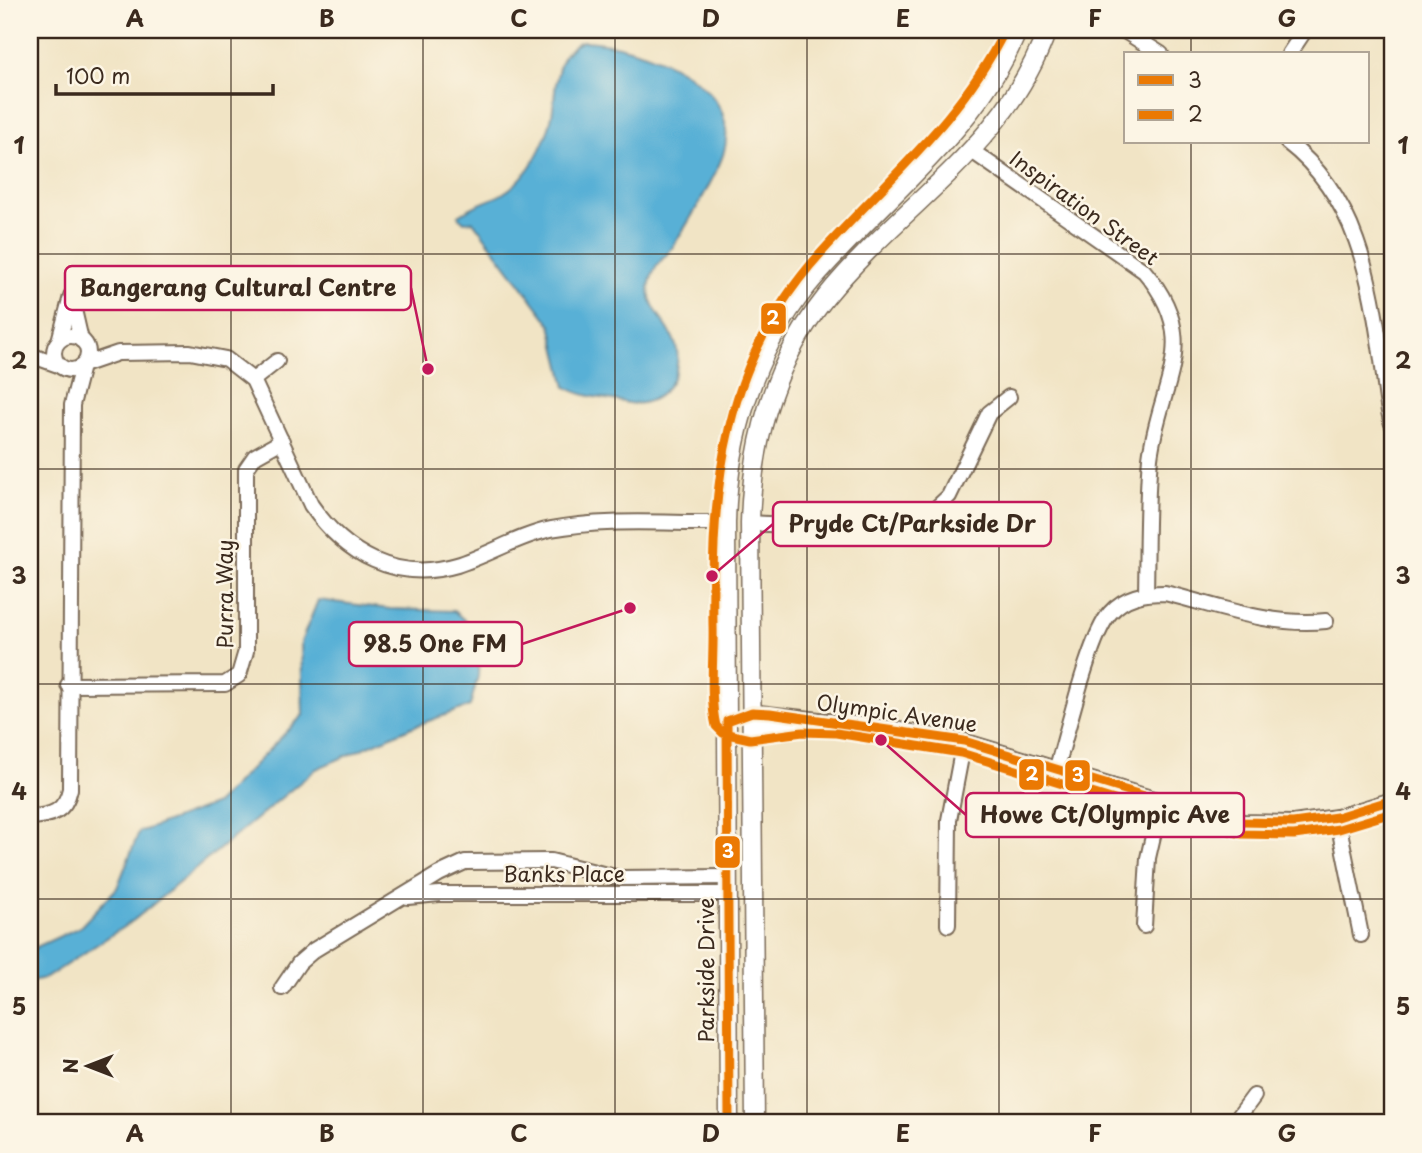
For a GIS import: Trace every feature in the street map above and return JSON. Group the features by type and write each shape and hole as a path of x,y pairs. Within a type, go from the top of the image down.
{"street":[{"name":"Parkside Drive","path":"729,1123 726,523 735,440 759,368 773,339 807,287 951,136 988,88 1018,30"},
{"path":"755,1123 750,523 755,451 766,411 793,346 822,302 972,151 1009,106 1047,30"},
{"path":"1123,30 1158,52"},
{"path":"1290,52 1305,30"},
{"path":"951,136 972,151"},
{"path":"1289,144 1303,155 1333,190 1354,227 1367,271 1392,424"},
{"name":"Inspiration Street","path":"972,151 1144,271 1161,291 1171,317 1175,341 1174,365 1157,424 1147,490 1146,593"},
{"path":"30,817 49,816 68,801 70,789 68,685 72,405 88,351 82,340 71,296 54,352 72,405"},
{"path":"30,352 72,336 118,353 212,354 226,359 253,380 311,505 323,522 340,541 362,556 412,570 455,565 523,538 584,524 750,523 880,530 905,527 932,512 949,496 989,413 1009,397"},
{"path":"30,352 69,371 118,353"},
{"path":"253,380 277,361"},
{"name":"Purra Way","path":"68,685 225,684 239,675 246,651 246,469 256,456 282,441"},
{"path":"1057,767 1101,626 1125,600 1146,593 1165,593 1276,622 1298,624 1326,621"},
{"path":"727,721 752,720"},
{"name":"Olympic Avenue","path":"752,720 802,720 888,728 964,741 1057,767 1161,801 1243,822 1293,823 1337,817 1392,800"},
{"path":"948,925 949,820 964,741"},
{"path":"1144,926 1149,858 1161,801"},
{"path":"1337,817 1361,935"},
{"name":"Banks Place","path":"282,988 307,955 439,874 465,862 551,861 630,886"},
{"path":"585,894 587,872"},
{"name":"Banks Place","path":"401,898 439,894 585,894 630,886 728,886"},
{"path":"728,886 753,886"},
{"path":"1234,1123 1254,1096"}],"water":[{"path":"583,41 631,49 682,71 703,87 719,106 726,129 723,155 713,177 650,281 651,302 672,336 678,357 673,379 667,388 659,396 639,404 588,396 566,387 551,325 473,221 464,222 458,216 511,188 531,165 549,128 559,66 572,47"},
{"path":"318,600 390,609 454,611 480,634 478,676 470,706 412,727 316,769 134,920 46,978 30,981 30,950 80,927 117,888 139,832 216,804 303,715 301,642"}],"transit line":[{"name":"2","path":"1005,30 967,93 945,121 820,254 787,295 762,338 743,382 729,428 715,523 712,689 716,726 723,733 750,739 803,732 836,733 961,753 1157,813 1241,834 1294,835 1339,829 1392,813"},
{"name":"3","path":"729,1123 727,721 752,712 770,713 964,741 1161,801 1243,822 1293,823 1337,817 1392,800"}],"place":[{"name":"Bangerang Cultural Centre","path":"428,369"},
{"name":"Pryde Ct/Parkside Dr","path":"712,576"},
{"name":"98.5 One FM","path":"630,608"},
{"name":"Howe Ct/Olympic Ave","path":"881,740"}]}
